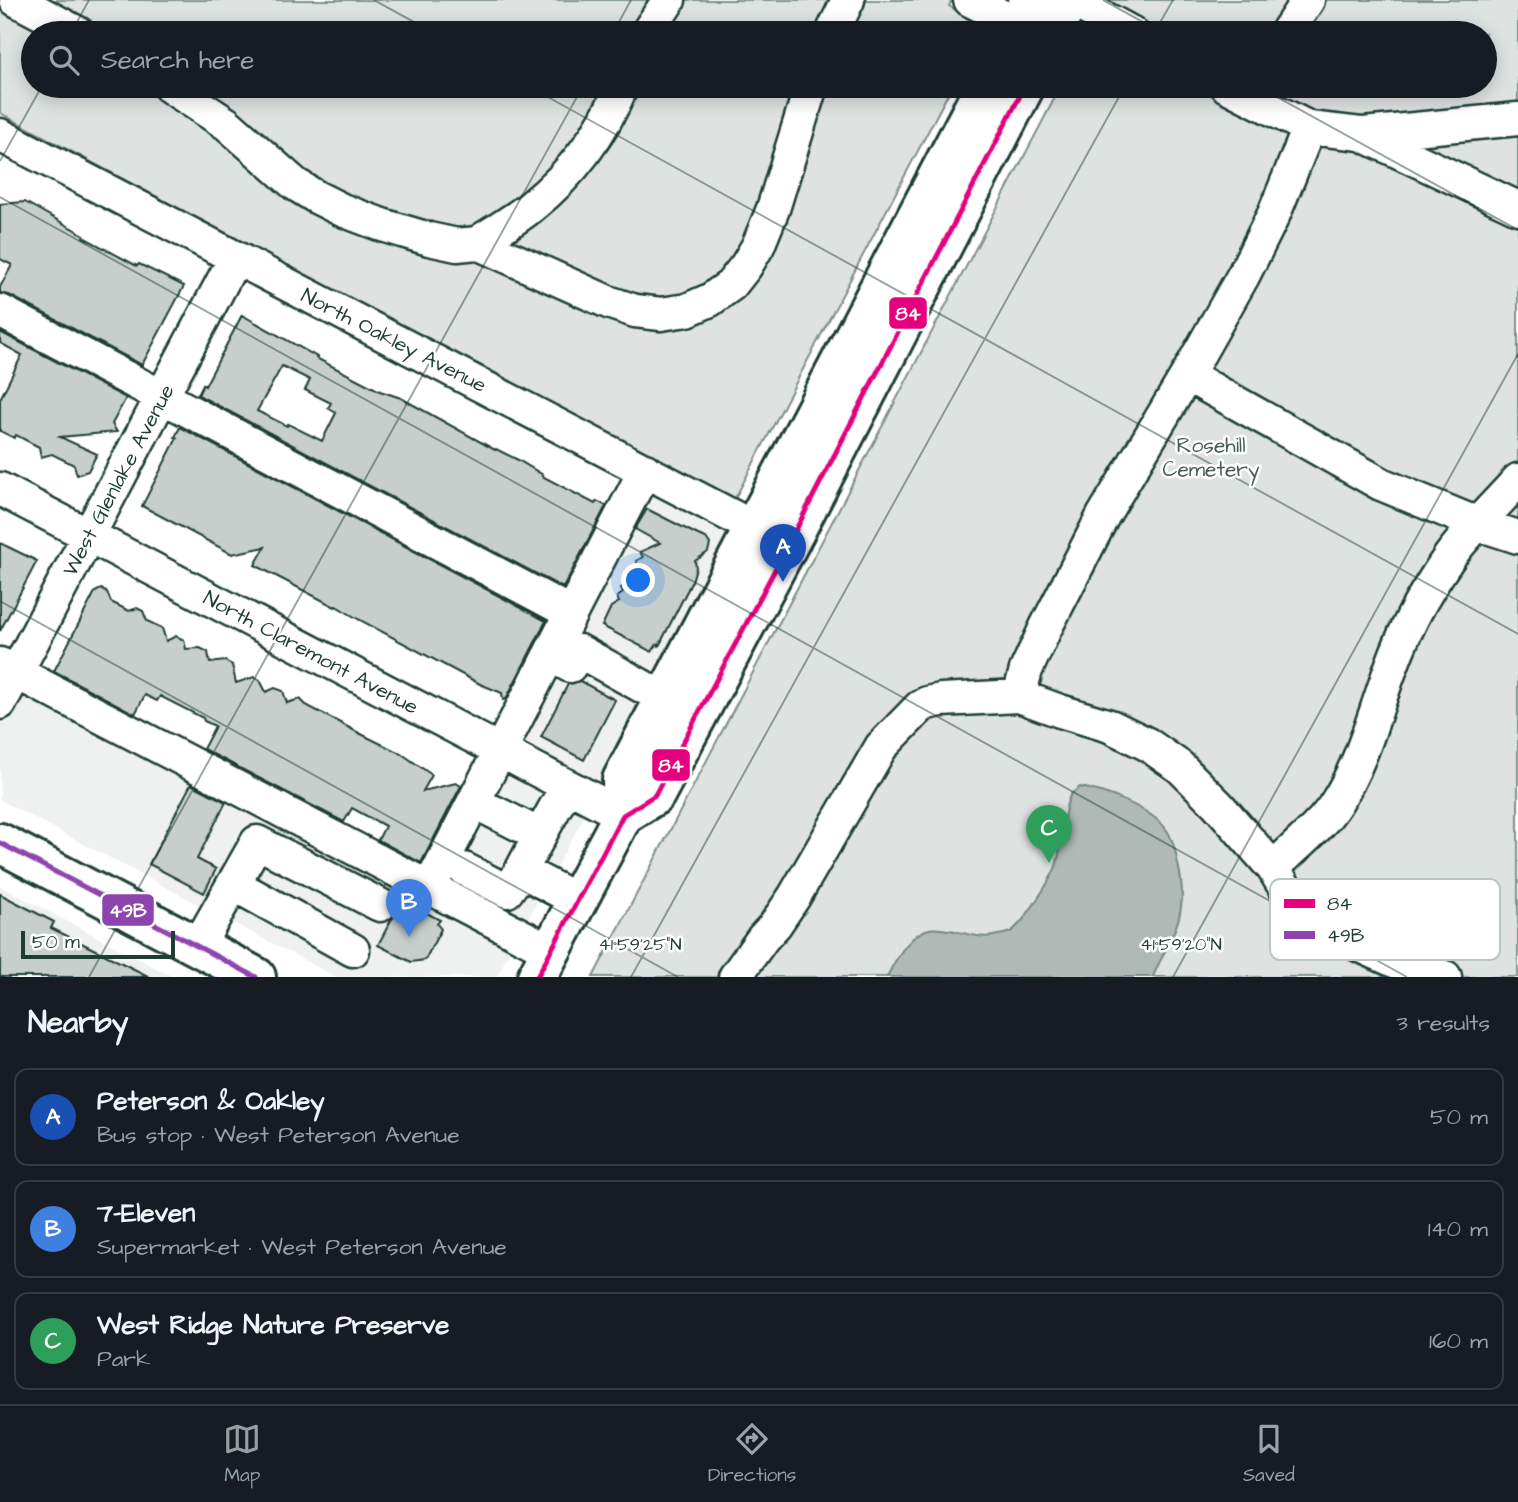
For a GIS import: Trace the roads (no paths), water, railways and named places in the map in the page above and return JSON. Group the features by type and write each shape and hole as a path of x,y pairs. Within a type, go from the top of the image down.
{"main road":[{"path":"1036,21 1070,0"},
{"path":"622,815 655,795 771,536 979,98"},
{"path":"544,964 622,815 622,780 665,699 771,536 1018,98"},
{"path":"0,843 256,977"}],"street":[{"path":"16,0 55,21"},
{"path":"656,21 669,0"},
{"path":"838,21 848,0"},
{"path":"970,0 1020,21"},
{"path":"1070,0 1109,21"},
{"path":"1294,21 1308,0"},
{"path":"187,98 227,124 295,184 324,202 382,225 429,239 457,244 477,243 608,302 635,311 661,314 687,310 709,300 731,285 747,266 773,209 807,98"},
{"path":"477,243 530,208 558,183 587,152 616,98"},
{"path":"1257,98 1309,128 1361,134 1516,115"},
{"path":"1019,696 1026,670 1046,626 1102,516 1243,276 1274,214 1309,128"},
{"path":"1361,134 1518,208"},
{"name":"North Oakley Avenue","path":"0,135 771,536"},
{"name":"West Glenlake Avenue","path":"0,703 8,668 88,535 235,258"},
{"path":"0,311 571,613"},
{"path":"1187,375 1381,484 1478,524 1518,537"},
{"path":"429,888 645,470"},
{"path":"1273,868 1334,806 1361,754 1396,651 1409,623 1452,554 1518,480"},
{"name":"North Claremont Avenue","path":"0,489 622,815"},
{"path":"550,654 570,666 579,651 665,699"},
{"path":"8,668 429,888 544,964"},
{"path":"735,977 794,897 881,747 920,706 940,700 1019,696 1110,726 1147,744 1180,767 1218,805 1280,879"},
{"path":"464,869 507,891 521,871 567,786"},
{"path":"492,811 540,835"},
{"path":"198,946 257,842 380,905"},
{"path":"521,871 577,900"},
{"path":"233,884 353,950"},
{"path":"1392,960 1445,977"}],"place":[{"name":"Peterson & Oakley","path":"783,582"},
{"name":"West Ridge Nature Preserve","path":"1049,863"},
{"name":"7-Eleven","path":"409,937"}],"park label":[{"name":"Rosehill Cemetery","path":"1211,457"}]}
